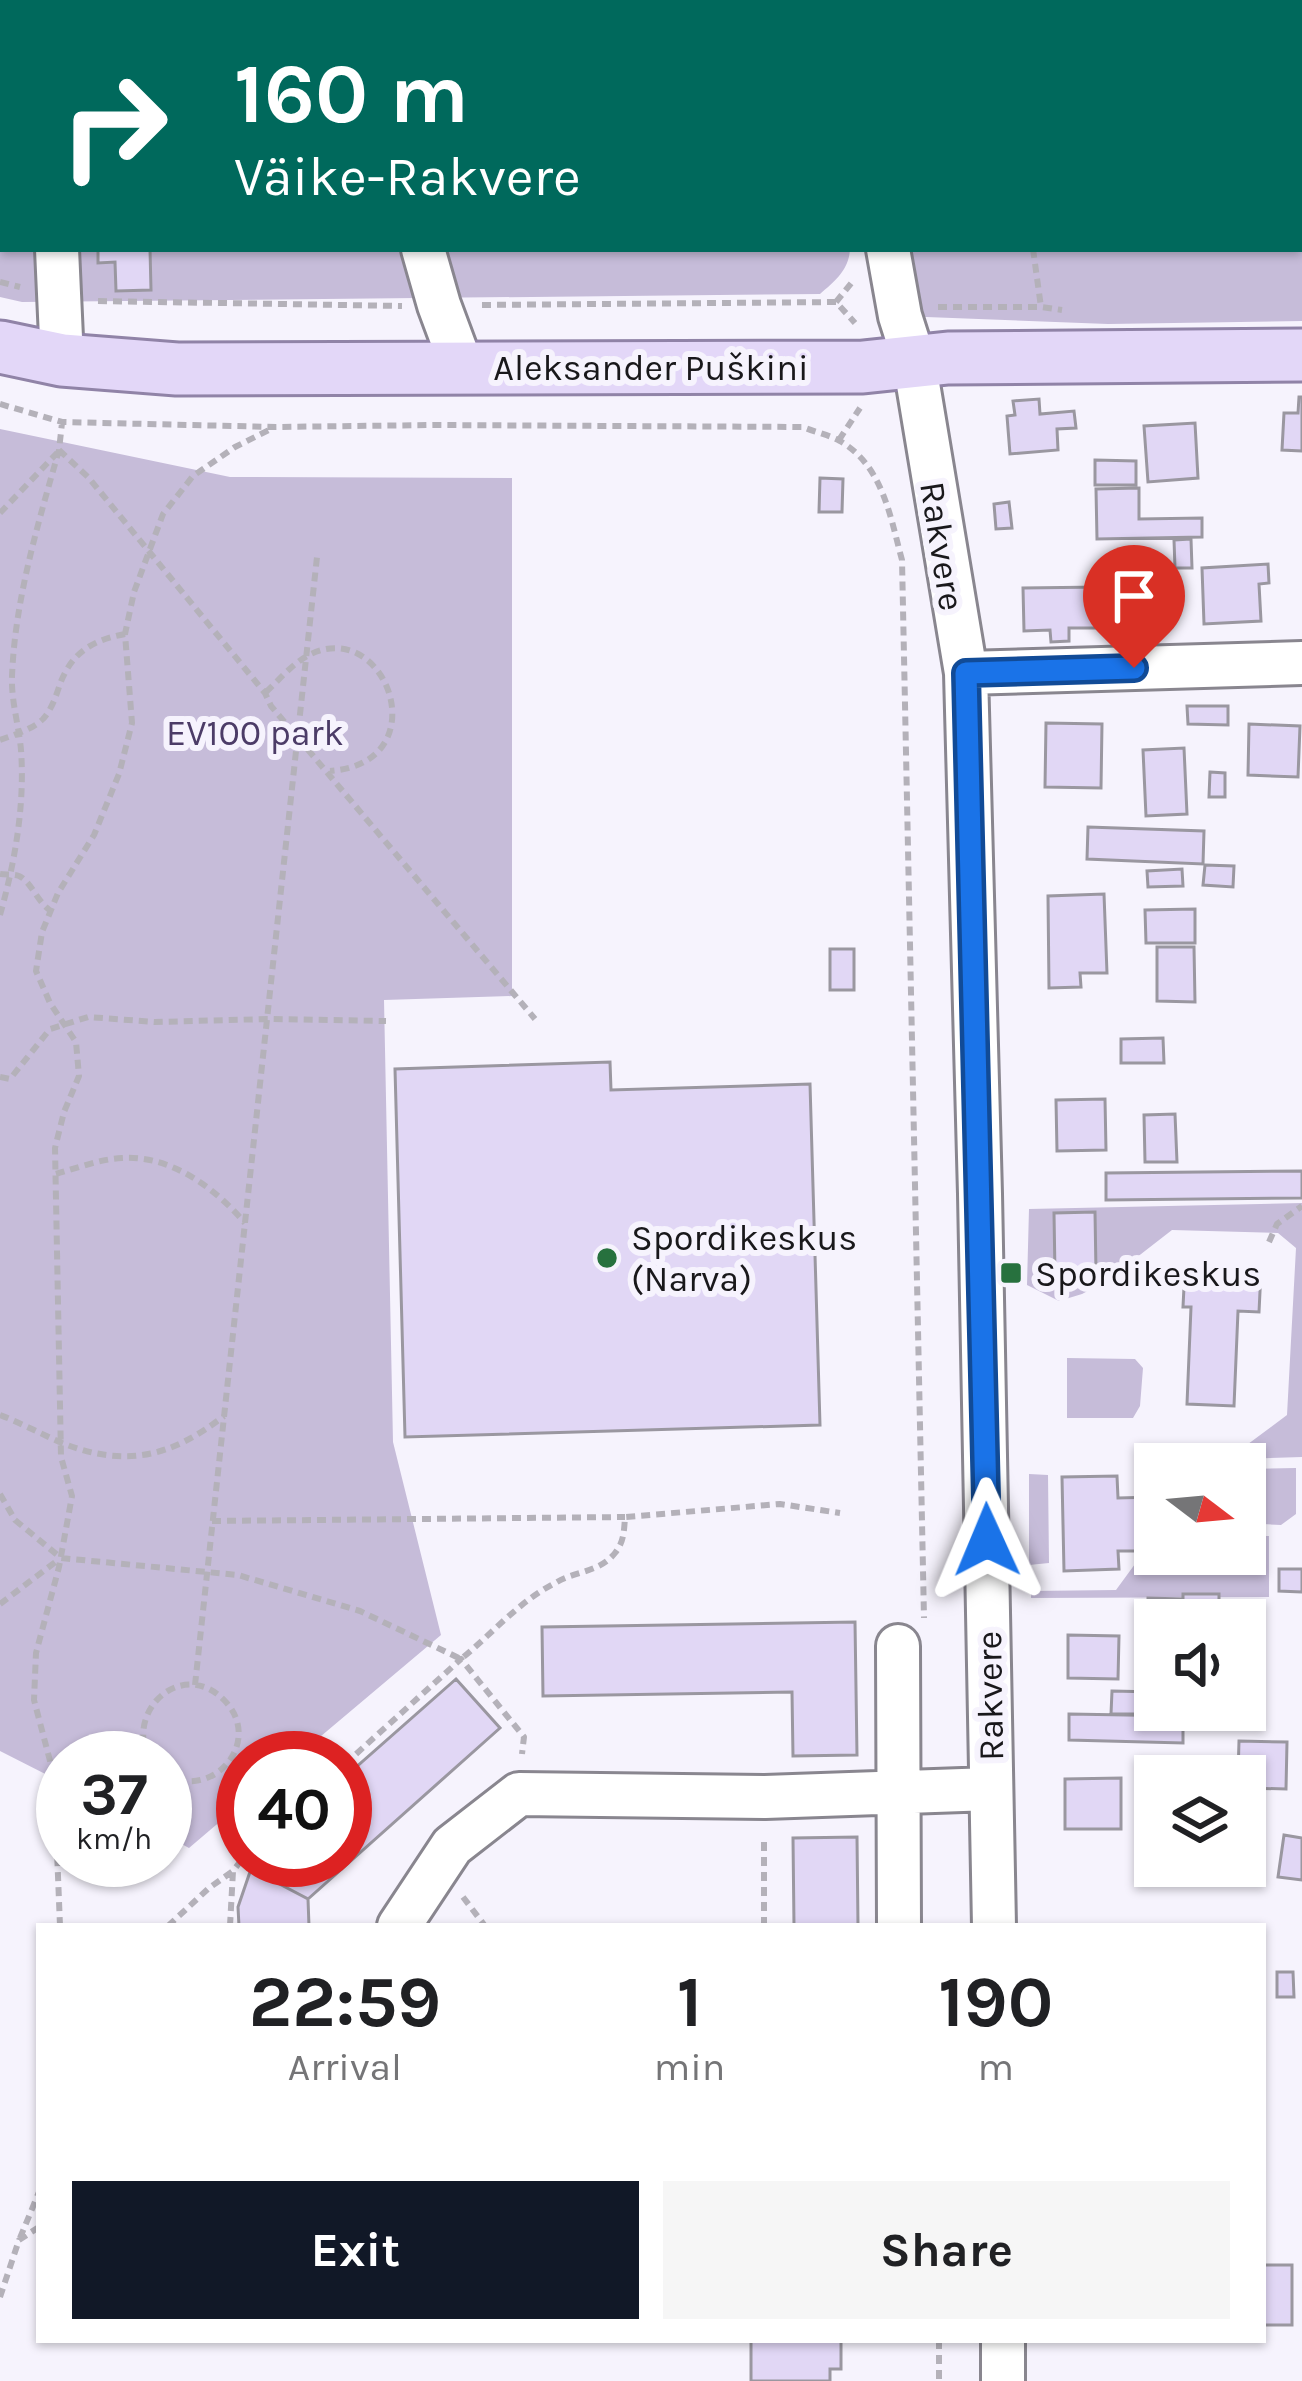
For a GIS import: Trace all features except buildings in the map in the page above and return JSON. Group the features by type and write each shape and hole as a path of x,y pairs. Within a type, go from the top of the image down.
{"main road":[{"name":"Aleksander Puškini","path":"0,347 62,360 177,369 863,367 907,338 1302,355"}],"street":[{"path":"57,252 62,360"},
{"path":"424,252 462,367"},
{"name":"Rakvere","path":"889,252 966,673 994,1923"},
{"path":"966,673 1302,663"},
{"path":"899,1923 898,1792 911,1638"},
{"path":"401,1923 452,1846 519,1794 765,1797 991,1789"},
{"path":"1003,2343 1004,2381"}],"path":[{"path":"1033,252 1041,307"},
{"path":"0,283 87,301 836,302 864,332 907,338 941,306 1041,307 1073,314"},
{"path":"0,404 62,422 803,427 839,440 865,460 880,484 902,560 911,1638"},
{"path":"0,915 21,808 19,733 11,681 18,608 62,422"},
{"path":"59,1923 54,1776 34,1700 36,1653 72,1496 61,1457 55,1148 79,1076 76,1042 36,971 42,932 58,892 94,835 119,774 132,723 125,634 134,592 163,514 193,476 235,447 276,427"},
{"path":"0,513 59,450"},
{"path":"59,450 88,476 272,706 535,1019"},
{"path":"195,1685 317,556"},
{"path":"0,740 42,722 80,651 102,638 125,634"},
{"path":"266,693 306,656 323,650 344,650 379,671 393,708 391,728 382,746 350,769 326,770"},
{"path":"0,874 29,884 51,911"},
{"path":"0,1077 10,1078 50,1029 88,1017 155,1022 386,1022"},
{"path":"56,1175 123,1157 156,1162 190,1175 224,1198 245,1223"},
{"path":"1268,1242 1277,1224 1302,1206"},
{"path":"0,1415 97,1454 137,1458 176,1446 224,1416"},
{"path":"0,1494 15,1520 61,1558 238,1575 360,1611 461,1660 524,1737 519,1794"},
{"path":"212,1521 625,1517 780,1504 840,1513"},
{"path":"372,1740 521,1603 614,1556 623,1540 625,1517"},
{"path":"0,1604 61,1558"},
{"path":"142,1731 153,1702 179,1686 195,1685 224,1699 234,1713 237,1746 218,1773 192,1782"},
{"path":"764,1923 765,1797"},
{"path":"171,1923 216,1882"},
{"path":"230,1923 231,1887"},
{"path":"0,2297 36,2199"},
{"path":"19,2240 36,2230"},
{"path":"938,2343 939,2381"}],"green space":[{"path":"0,252 850,252 840,274 820,294 22,302 0,297"},
{"path":"888,252 1302,252 1302,321 1108,324 900,316"},
{"name":"EV100 park","path":"0,429 230,477 512,478 512,996 384,1000 393,1442 441,1635 327,1731 216,1731 216,1825 192,1845 192,1731 36,1731 36,1769 0,1751"},
{"path":"1302,1203 1302,1457 1266,1458 1266,1443 1249,1443 1287,1415 1296,1248 1278,1233 1172,1230 1105,1282 1059,1301 1027,1285 1029,1209"},
{"path":"1067,1358 1135,1359 1143,1368 1140,1406 1133,1418 1067,1418"},
{"path":"1296,1468 1296,1514 1281,1525 1266,1524 1266,1469"},
{"path":"1029,1474 1048,1475 1049,1563 1029,1565"},
{"path":"1269,1536 1269,1597 1031,1598 1031,1591 1116,1590 1134,1565 1134,1575 1266,1575"}],"place":[{"name":"Spordikeskus (Narva)","path":"607,1258"},
{"name":"Spordikeskus","path":"1011,1273"}],"route":[{"path":"987,1540 966,673 1134,668"}]}
